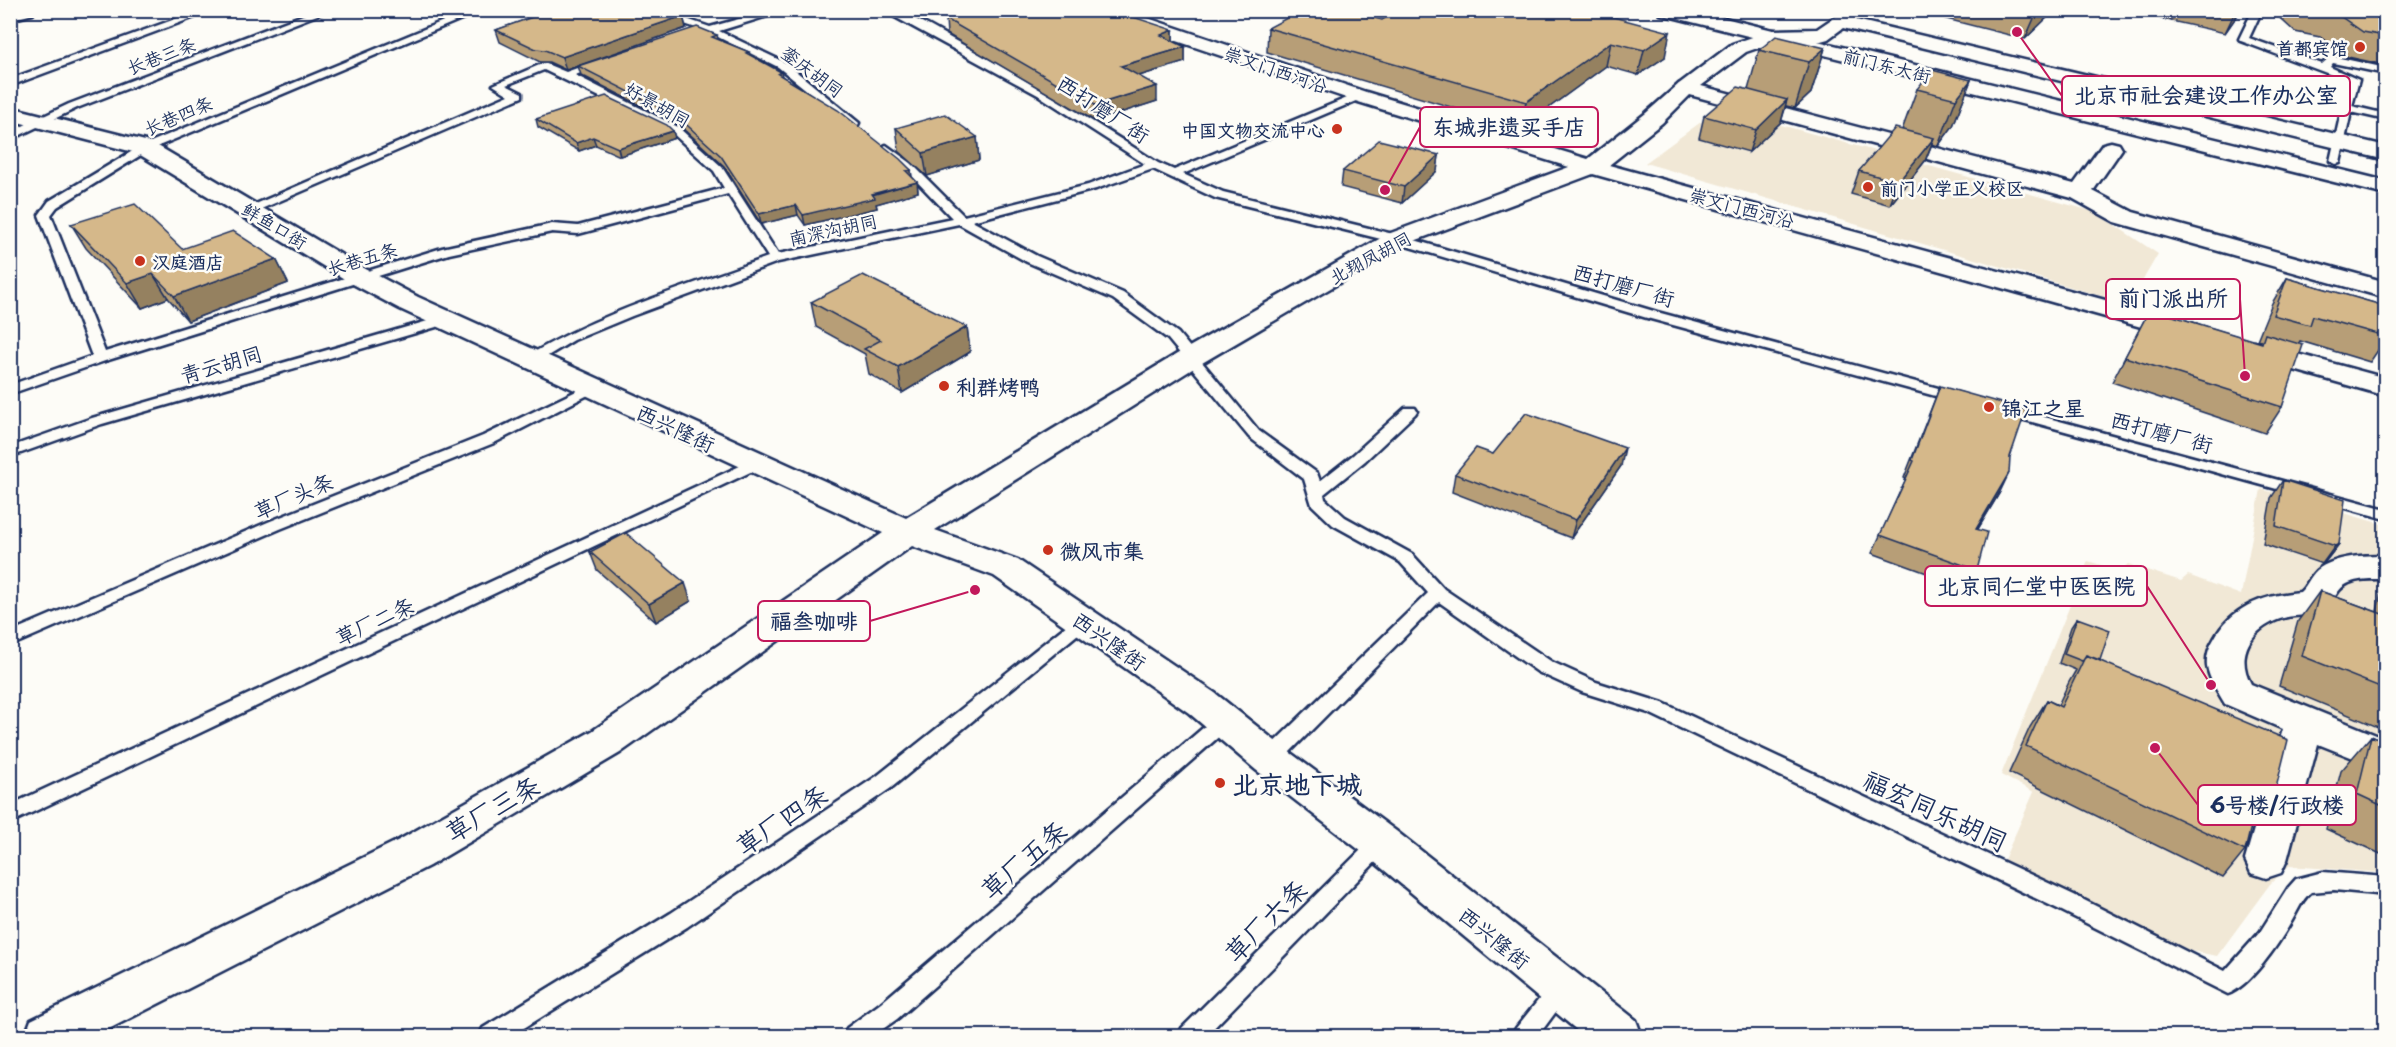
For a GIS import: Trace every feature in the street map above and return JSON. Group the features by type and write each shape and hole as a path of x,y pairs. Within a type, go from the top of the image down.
{"street":[{"path":"10,15 26,10"},
{"name":"崇文门西河沿","path":"1104,10 1359,96 1592,167 1860,238 2385,387"},
{"name":"前门东大街","path":"1667,10 1771,25 1821,35 2061,94 2338,151 2385,173"},
{"name":"前门东大街","path":"1720,10 2385,188"},
{"path":"1821,35 1858,10"},
{"path":"1840,22 1991,59 2338,151 2385,153"},
{"name":"北翔凤胡同","path":"908,532 1192,357 1397,239 1592,167 1654,118 1686,88 1771,25"},
{"path":"1991,59 2061,94"},
{"path":"1686,88 2080,193 2124,217 2385,290"},
{"name":"鲜鱼口街","path":"10,113 146,148 360,277 531,360"},
{"path":"2080,193 2111,149"},
{"name":"西兴隆街","path":"531,360 908,532 1006,568 1224,721 1381,843 1619,1036"},
{"name":"草厂三条","path":"48,1036 414,853 606,742 908,532"},
{"path":"2385,567 2341,572 2327,580 2320,593 2307,603 2278,606 2257,614 2245,623 2229,647 2224,661 2228,677 2238,694 2385,756"},
{"path":"2266,860 2304,722"}],"lane":[{"path":"10,83 210,10"},
{"name":"长巷三条","path":"10,137 73,105 326,10"},
{"name":"长巷四条","path":"100,358 45,215 53,204 146,148 479,10"},
{"name":"銮庆胡同","path":"649,10 712,31 782,64 862,129"},
{"path":"685,34 697,30 712,31 783,10"},
{"name":"西打磨厂街","path":"886,10 939,36 1042,93 1154,165 1219,195 1397,239 1652,315 1972,401"},
{"path":"2258,10 2244,39 2278,54 2325,67 2354,80 2338,151"},
{"path":"2325,67 2331,59 2385,71"},
{"path":"575,79 566,75 607,61"},
{"name":"好景胡同","path":"250,209 518,95 498,85 544,66 575,79 674,129 718,169 775,259"},
{"path":"1174,174 1359,96"},
{"path":"2346,108 2385,117"},
{"path":"880,144 907,165 961,220 1032,259 1118,296 1173,336 1254,434 1311,477 1317,491 1318,501 1339,521 1406,558 1438,593 1270,759"},
{"name":"南深沟胡同","path":"531,360 569,338 627,313 775,259 961,220 1092,187 1154,165"},
{"name":"长巷五条","path":"10,390 100,358 446,251 552,228 578,230 732,189"},
{"name":"青云胡同","path":"10,452 98,421 445,320"},
{"name":"草厂头条","path":"10,640 310,511 477,445 546,414 591,388"},
{"name":"西打磨厂街","path":"1995,408 2385,514"},
{"path":"1317,491 1359,458 1410,411"},
{"name":"草厂二条","path":"10,815 755,464"},
{"name":"福宏同乐胡同","path":"1438,593 1545,667 1589,687 1656,708 2066,902 2228,984 2251,961 2272,933 2295,894 2307,884 2344,882 2385,886"},
{"name":"草厂四条","path":"491,1036 680,920 884,782 1083,621"},
{"name":"草厂五条","path":"855,1036 889,1011 1224,721"},
{"name":"草厂六条","path":"1190,1036 1381,843"},
{"path":"1524,1036 1560,990"}],"shaded area":[{"name":"前门小学正义校区","path":"1720,108 2095,212 2158,254 2129,304 1645,163"},
{"path":"2261,489 2385,525 2385,873 2289,866 2270,884 2217,956 2170,947 2002,864 2034,792 2001,775 2088,561 2120,571 2128,564 2181,581 2188,575 2241,595"}],"building":[{"path":"552,10 669,10 683,16 562,57 536,49 496,30"},
{"path":"975,10 1112,10 1173,30 1161,35 1185,47 1121,66 1157,86 1095,105 946,19"},
{"path":"1302,10 1346,10 1382,20 1399,10 1587,10 1670,32 1644,50 1611,42 1526,102 1268,28"},
{"path":"2021,10 2039,10 2036,14"},
{"path":"2327,10 2385,10 2385,36 2363,32 2334,12"},
{"path":"697,27 717,35 712,37 749,52 746,53 781,72 778,74 838,110 900,159 911,170 906,171 917,182 872,194 875,198 803,215 796,205 759,214 721,156 677,116 578,66"},
{"path":"1776,36 1825,48 1809,62 1759,50"},
{"path":"1932,70 1971,80 1956,99 1917,89"},
{"path":"1738,87 1787,100 1756,130 1704,116"},
{"path":"606,96 667,125 673,131 618,148 593,137 576,143 536,119"},
{"path":"945,114 977,137 923,153 896,128"},
{"path":"1895,128 1934,138 1898,182 1859,171"},
{"path":"1379,140 1439,155 1404,187 1343,171"},
{"path":"135,204 182,249 233,231 276,259 174,296 153,274 127,283 71,224"},
{"path":"863,275 967,327 898,367 864,349 881,340 811,302"},
{"path":"2287,278 2385,306 2385,336 2313,316 2310,325 2273,315"},
{"path":"2150,309 2262,343 2265,334 2303,345 2282,407 2125,357"},
{"path":"1940,386 2026,410 2010,457 2009,473 1976,529 1987,532 1977,570 1880,535 1914,461 1912,460"},
{"path":"1526,413 1625,448 1576,520 1455,474 1476,448 1493,454"},
{"path":"2283,480 2345,500 2339,544 2335,546 2276,526"},
{"path":"626,533 685,583 649,604 590,552"},
{"path":"2320,591 2385,615 2385,689 2302,656"},
{"path":"2077,618 2110,630 2100,660 2086,655 2082,661 2064,654"},
{"path":"2086,655 2288,740 2274,796 2260,789 2245,851 2026,746 2047,700 2061,707"},
{"path":"2371,736 2385,742 2385,807 2357,794"}],"place":[{"name":"北京市社会建设工作办公室","path":"2017,32"},
{"name":"首都宾馆","path":"2360,47"},
{"name":"中国文物交流中心","path":"1337,129"},
{"name":"前门小学正义校区","path":"1868,187"},
{"name":"东城非遗买手店","path":"1385,190"},
{"name":"汉庭酒店","path":"140,261"},
{"name":"前门派出所","path":"2245,376"},
{"name":"利群烤鸭","path":"944,386"},
{"name":"锦江之星","path":"1989,407"},
{"name":"微风市集","path":"1048,550"},
{"name":"福叁咖啡","path":"975,590"},
{"name":"北京同仁堂中医医院","path":"2211,685"},
{"name":"6号楼/行政楼","path":"2155,748"},
{"name":"北京地下城","path":"1220,783"}]}
